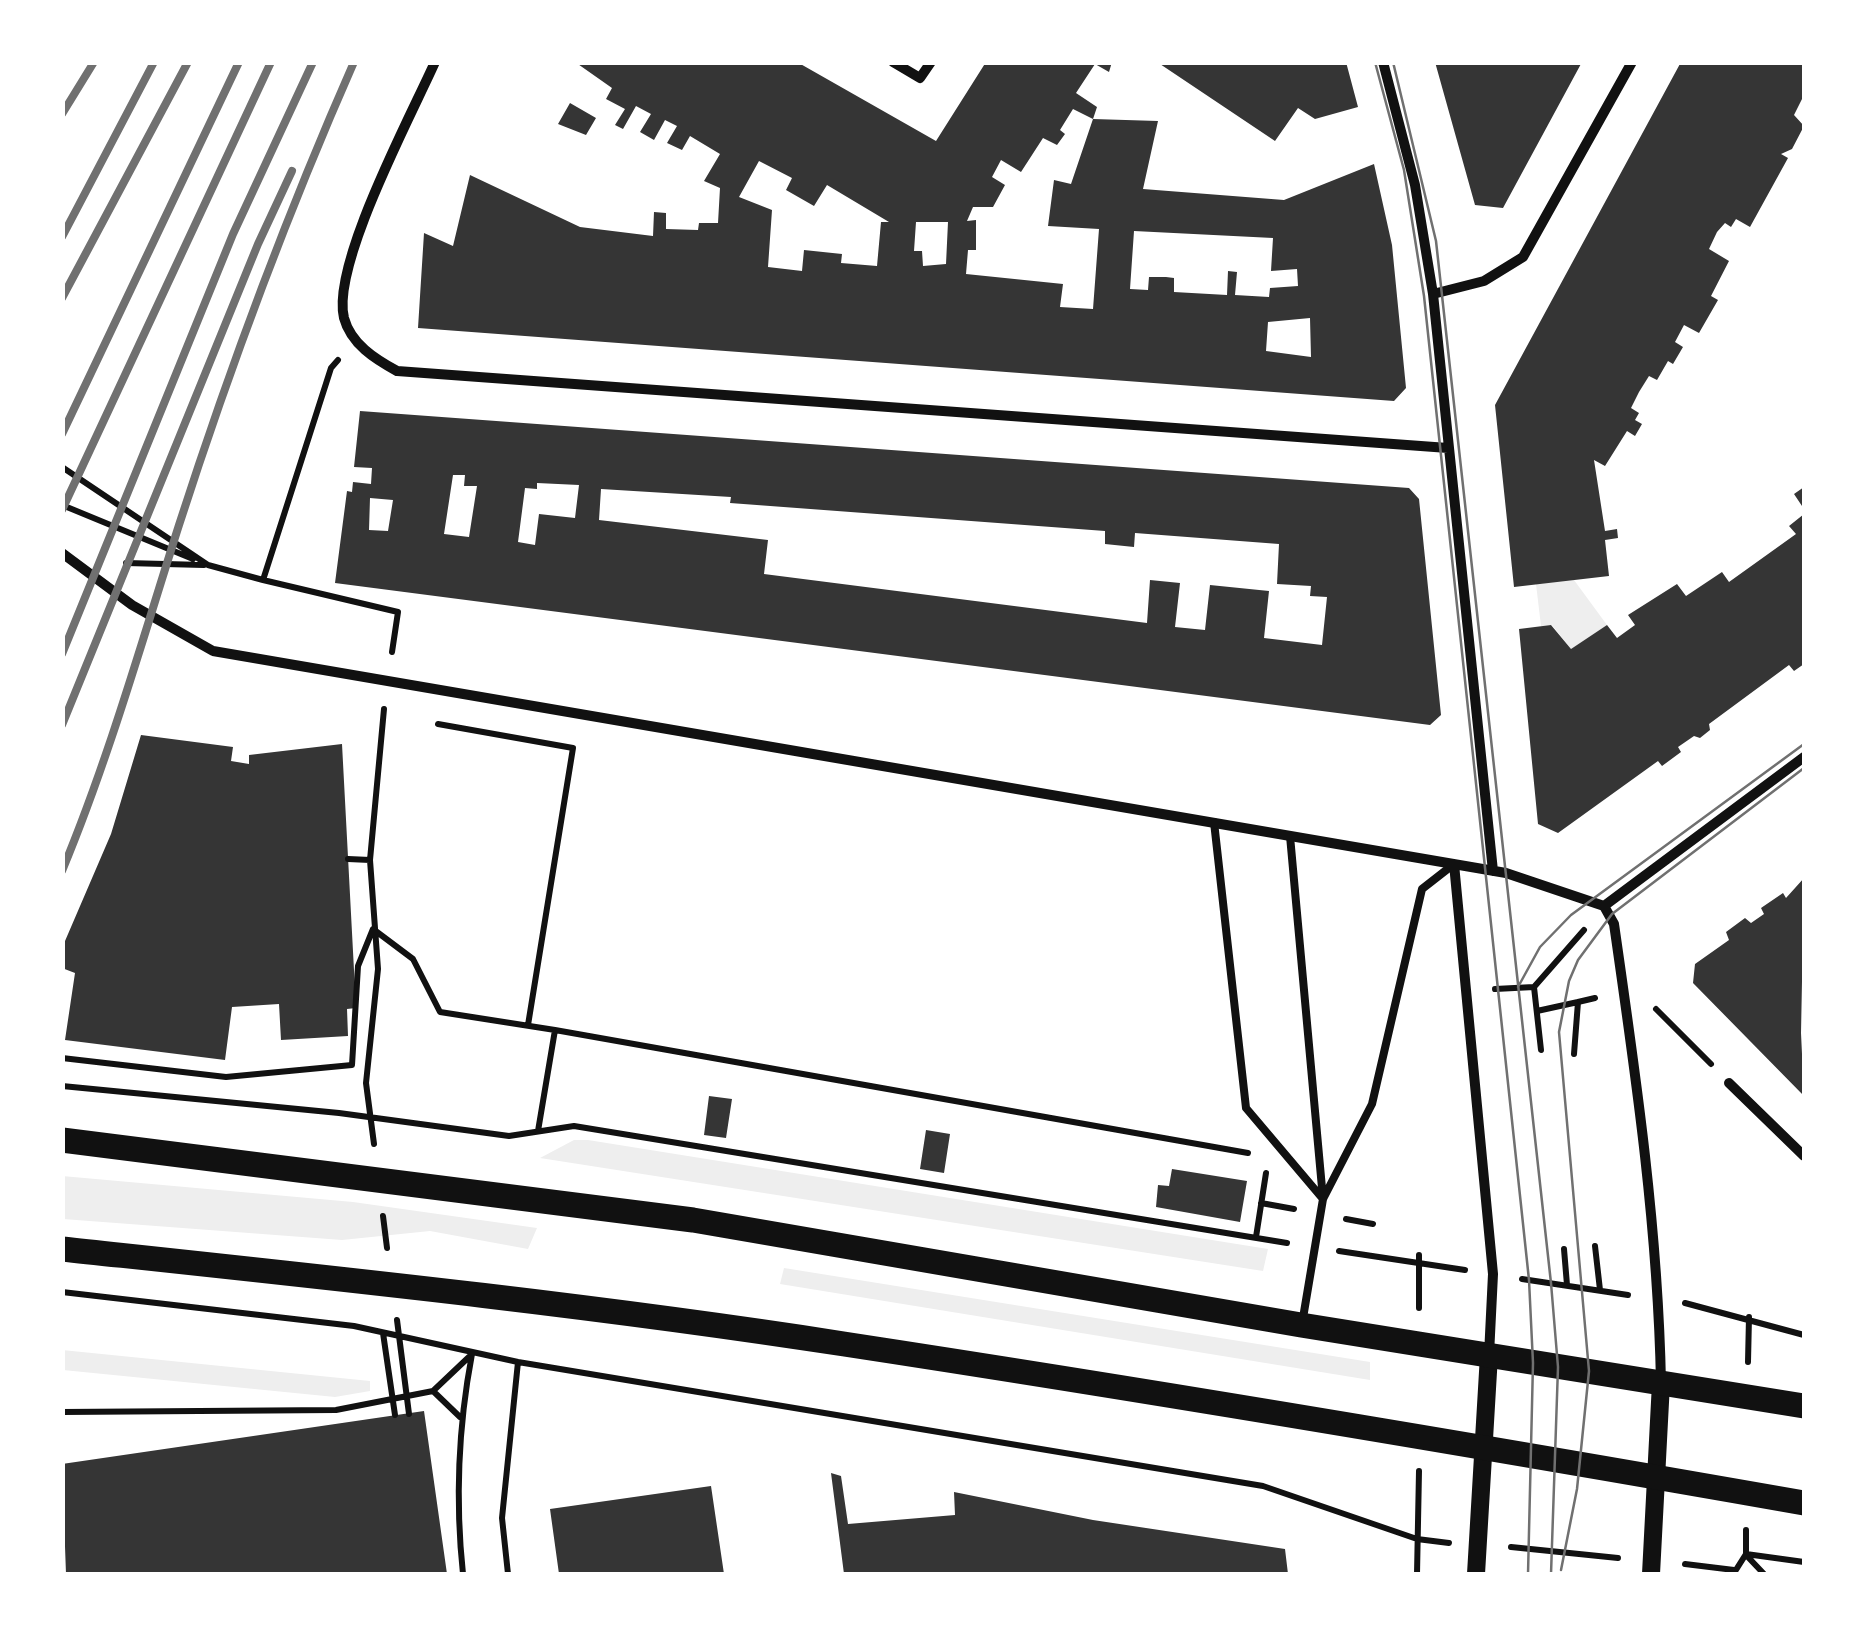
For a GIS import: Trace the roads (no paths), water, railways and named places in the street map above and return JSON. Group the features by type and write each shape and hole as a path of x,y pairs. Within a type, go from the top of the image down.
{"main road":[{"path":"62,1140 693,1220 1302,1326 1804,1406"},
{"path":"62,1249 451,1290 807,1339 1484,1446 1804,1502"}],"street":[{"path":"435,62 350,254 344,317 355,340 374,359 397,371 1448,448"},
{"path":"893,62 920,78 930,62"},
{"path":"1383,62 1415,185 1433,294 1494,871"},
{"path":"1433,294 1484,282 1523,257 1632,62"},
{"path":"62,553 132,605 213,651 1494,871 1604,906 1612,914 1646,1146 1660,1300 1661,1383 1652,1567"},
{"path":"1604,906 1804,757"},
{"path":"1454,864 1493,1274 1476,1574"},
{"path":"1730,1083 1804,1156"}],"lane":[{"path":"1214,822 1246,1108 1324,1199"},
{"path":"1290,836 1324,1199 1302,1326"},
{"path":"1324,1199 1372,1104 1422,889 1454,864"}],"tram line":[{"path":"1375,62 1404,170 1424,296 1529,1280 1533,1363 1528,1574"},
{"path":"1393,62 1436,241 1551,1283 1558,1367 1551,1574"},
{"path":"1518,987 1540,947 1571,915 1804,744"},
{"path":"1561,1570 1577,1489 1589,1371 1559,1032 1569,981 1578,960 1612,914 1804,768"}],"railway":[{"path":"62,114 94,62"},
{"path":"62,237 154,62"},
{"path":"62,298 188,62"},
{"path":"62,434 239,62"},
{"path":"62,510 271,62"},
{"path":"62,654 233,234 313,62"},
{"path":"62,871 110,742 239,349 354,62"},
{"path":"62,725 258,244 292,171"}]}
